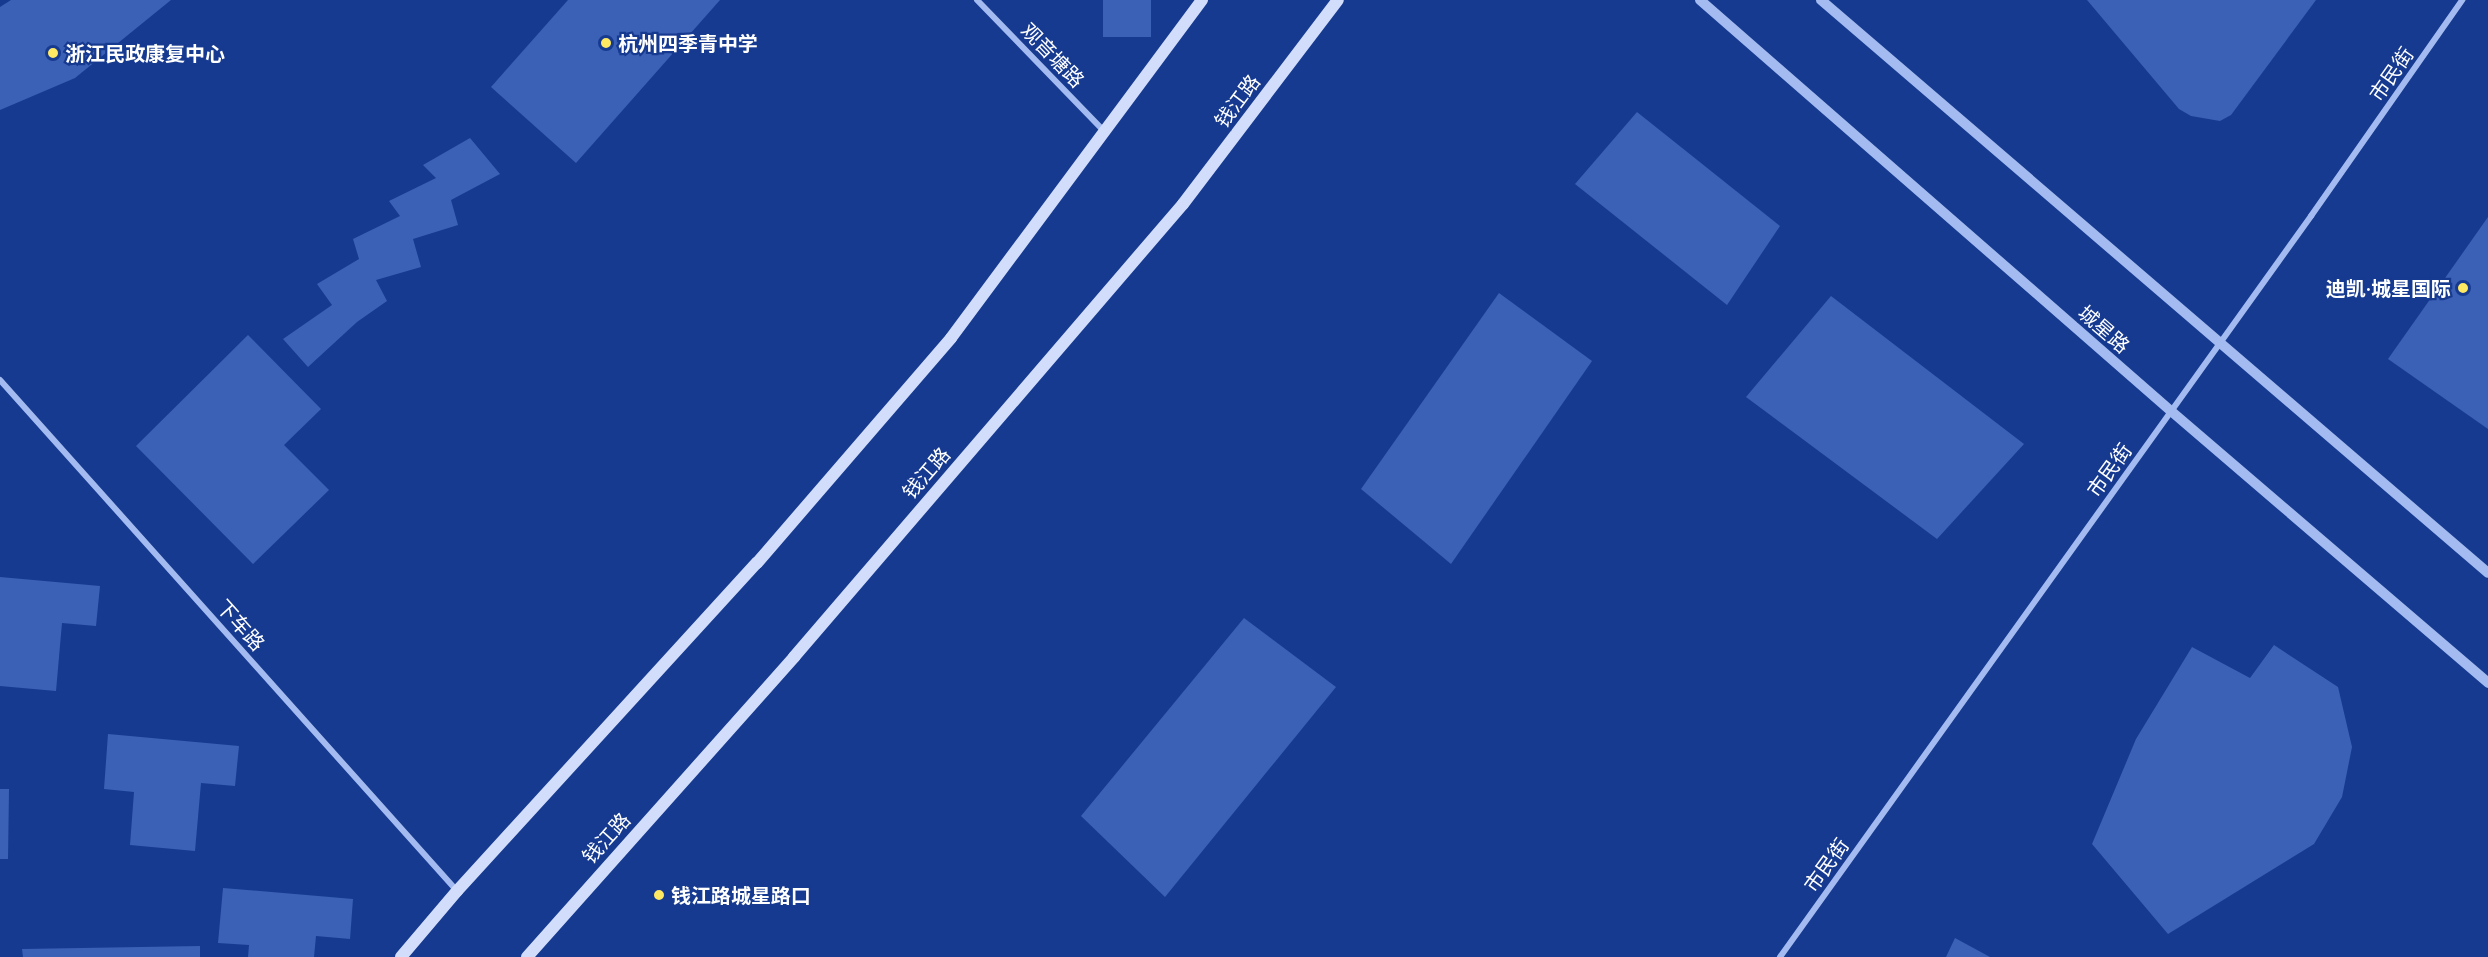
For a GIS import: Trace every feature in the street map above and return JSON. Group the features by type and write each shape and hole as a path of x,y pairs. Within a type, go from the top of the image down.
{"main road":[{"path":"401,957 457,891 757,563 951,338 1106,133 1202,0"},
{"name":"钱江路","path":"527,957 794,657 1183,204 1338,0"}],"street":[{"name":"观音塘路","path":"977,0 1106,133"},
{"name":"城星路","path":"1700,0 2171,411 2488,683"},
{"path":"1821,0 2488,573"},
{"name":"市民街","path":"1780,957 2220,343 2462,0"},
{"name":"下车路","path":"0,380 457,891"}],"building":[{"name":"浙江民政康复中心","path":"11,0 171,0 75,78 0,110 0,7"},
{"name":"杭州四季青中学","path":"568,0 720,0 576,163 491,87"},
{"path":"1103,0 1151,0 1151,37 1103,37"},
{"path":"2087,0 2316,0 2231,115 2220,121 2191,116 2179,109"},
{"path":"1637,112 1780,226 1727,305 1575,184"},
{"path":"470,138 500,174 451,200 458,225 413,239 421,267 376,280 387,301 357,322 308,367 283,339 332,305 317,284 359,259 353,239 400,216 389,201 436,178 423,165"},
{"name":"迪凯·城星国际","path":"2488,217 2488,429 2388,359"},
{"path":"1499,293 1592,361 1451,564 1361,489"},
{"path":"1831,296 2024,444 1937,539 1746,397"},
{"path":"248,335 321,409 284,445 329,490 253,564 136,446"},
{"path":"0,577 100,586 96,626 62,623 56,691 0,686"},
{"path":"1244,618 1336,687 1165,897 1081,816"},
{"path":"2274,645 2338,687 2352,747 2342,797 2314,844 2168,934 2092,844 2136,739 2192,647 2250,678"},
{"path":"108,734 239,746 235,786 201,783 195,851 130,845 134,792 104,789"},
{"path":"0,789 9,789 8,859 0,859"},
{"path":"223,888 353,899 350,939 316,936 314,957 248,957 249,945 218,943"},
{"path":"1955,938 1990,957 1946,957"},
{"path":"200,946 200,957 23,957 22,949"}],"place":[{"name":"杭州四季青中学","path":"606,43"},
{"name":"浙江民政康复中心","path":"53,53"},
{"name":"迪凯·城星国际","path":"2463,288"},
{"name":"钱江路城星路口","path":"659,895"}]}
